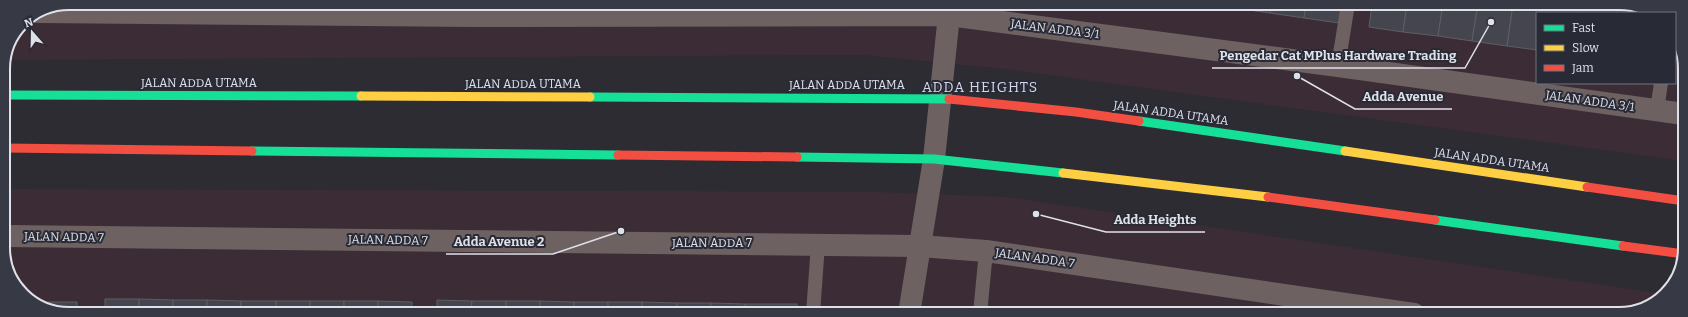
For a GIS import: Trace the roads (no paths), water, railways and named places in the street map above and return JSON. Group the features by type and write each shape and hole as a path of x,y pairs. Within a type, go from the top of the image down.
{"main road":[{"name":"JALAN ADDA UTAMA","path":"10,94 940,98 1076,112 1678,200"},
{"path":"10,148 934,158 1210,189 1677,253"}],"street":[{"name":"JALAN ADDA 3/1","path":"55,12 949,10 1678,113"},
{"path":"910,307 934,158 949,10"},
{"name":"JALAN ADDA 7","path":"10,236 920,246 986,251 1341,307"}],"lane":[{"path":"1338,66 1347,10"},
{"path":"1657,110 1661,84"},
{"path":"814,307 818,244"},
{"path":"981,307 986,251"}],"place":[{"name":"Pengedar Cat MPlus Hardware Trading","path":"1491,22"},
{"name":"Adda Avenue","path":"1297,76"},
{"name":"Adda Heights","path":"1036,214"},
{"name":"Adda Avenue 2","path":"621,231"}],"district":[{"name":"ADDA HEIGHTS","path":"980,87"}]}
